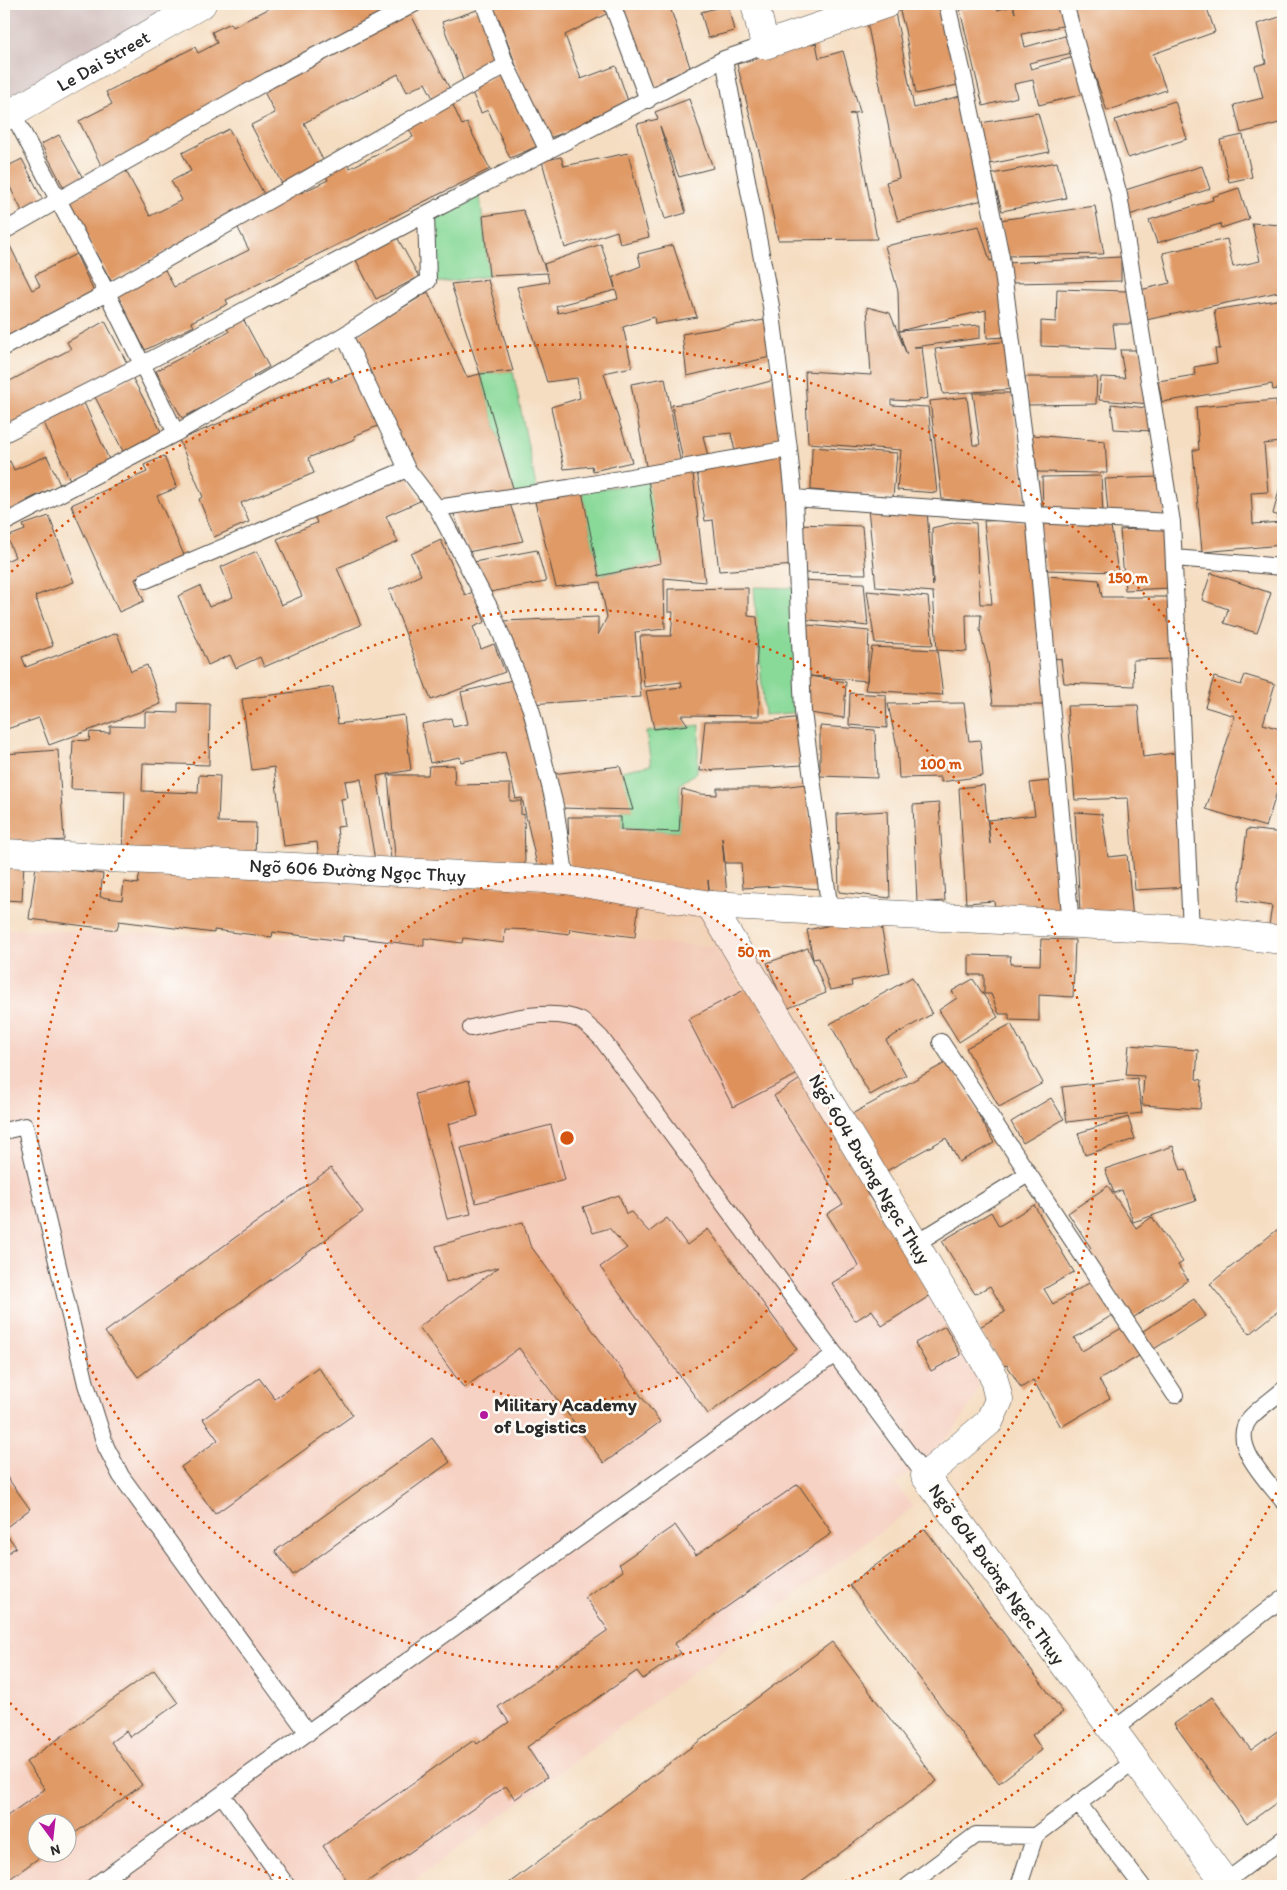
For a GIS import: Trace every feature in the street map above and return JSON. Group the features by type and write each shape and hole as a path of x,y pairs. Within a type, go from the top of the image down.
{"street":[{"name":"Le Dai Street","path":"8,114 202,4"},
{"path":"755,4 765,45 886,4"},
{"name":"Ngõ 606 Đường Ngọc Thụy","path":"4,852 566,880 710,905"},
{"path":"710,905 1191,930 1283,940"},
{"name":"Ngõ 604 Đường Ngọc Thụy","path":"710,905 993,1375 999,1400 989,1422 925,1476 1226,1884"}],"lane":[{"path":"4,231 269,80 414,4"},
{"path":"484,4 506,65 548,151"},
{"path":"612,4 648,100"},
{"path":"947,4 1001,257 1034,515 1071,924"},
{"path":"1065,4 1118,194 1172,522 1191,930"},
{"path":"4,434 141,365 426,214 724,60 765,45"},
{"path":"724,60 771,306 789,449 794,498 803,712 830,911"},
{"path":"4,347 107,293 506,65"},
{"path":"8,114 59,201 176,433"},
{"path":"4,522 176,433 344,335 428,281 426,214"},
{"path":"344,335 407,469 437,508 493,614 531,709 555,806 566,880"},
{"path":"437,508 560,489 789,449"},
{"path":"146,580 407,469"},
{"path":"794,498 1034,515 1172,522"},
{"path":"1174,558 1283,567"},
{"path":"471,1028 526,1016 555,1015 580,1020 601,1038 925,1476"},
{"path":"941,1042 1175,1396"},
{"path":"4,1131 25,1126 86,1384 106,1447 121,1476 308,1733"},
{"path":"915,1244 1028,1174"},
{"path":"94,1886 835,1354"},
{"path":"1283,1390 1250,1418 1243,1431 1243,1443 1248,1455 1283,1501"},
{"path":"1112,1730 1283,1598"},
{"path":"1019,1886 1035,1836 1135,1761"},
{"path":"222,1794 287,1886"},
{"path":"1078,1803 1142,1886"},
{"path":"908,1886 976,1835 1035,1836"},
{"path":"1226,1884 1283,1839"}],"shaded area":[{"path":"4,4 197,4 4,117"},
{"name":"Military Academy of Logistics","path":"4,929 505,946 506,932 716,947 973,1368 979,1384 974,1399 953,1431 927,1458 895,1483 913,1507 408,1886 4,1886"}],"green space":[{"path":"479,187 489,276 435,283 430,212"},
{"path":"513,371 537,491 515,495 480,374"},
{"path":"649,482 661,563 599,575 582,491"},
{"path":"754,587 796,588 803,712 764,715"},
{"path":"700,725 697,772 680,784 679,832 621,827 621,810 632,810 621,771 651,765 646,732"}],"building":[{"path":"278,4 406,4 104,171 79,121 112,104 106,92 195,47 198,53 204,50 217,43 212,32 231,23 233,27"},
{"path":"485,4 608,4 610,12 565,35 581,79 616,66 629,104 594,116 596,122 543,140 499,19 491,22"},
{"path":"613,4 669,4 691,70 666,78 669,87 648,94"},
{"path":"898,4 944,4 962,84 916,94 905,30"},
{"path":"996,4 997,10 1013,6 1015,13 1013,4 1061,4 1067,25 1022,34 1025,47 1072,34 1076,52 1029,63 1031,69 1078,56 1088,93 1039,105 1033,80 1014,84 1017,97 983,106 960,10"},
{"path":"1070,4 1218,4 1207,8 1215,32 1153,54 1166,90 1107,111"},
{"path":"728,5 734,31 708,38 701,12"},
{"path":"894,7 914,108 964,95 987,199 898,221 886,182 899,178 866,17"},
{"path":"480,9 501,66 463,80 442,22"},
{"path":"409,11 451,91 434,100 425,83 407,92 398,74 304,123 324,162 282,184 251,125 275,113 262,88"},
{"path":"1283,16 1283,122 1241,133 1234,105 1263,98 1255,66 1266,63 1257,24"},
{"path":"816,43 819,58 843,51 860,112 849,114 854,114 877,239 778,240 762,163 737,64"},
{"path":"505,72 538,146 510,158 488,110 481,113 470,88"},
{"path":"689,99 713,168 679,177 660,126 686,213 665,219 637,124 658,119 655,112"},
{"path":"451,101 462,125 467,123 490,169 226,300 228,304 191,322 194,326 145,350 116,292 164,268 174,287 249,250 235,222 298,188 301,193 328,180 324,172 345,160 350,168 413,137 406,123"},
{"path":"1175,101 1187,139 1128,158 1115,120"},
{"path":"1038,113 1049,152 985,165 975,124"},
{"path":"229,129 265,196 199,231 200,234 111,281 68,202 126,171 150,216 182,200 171,181 191,171 182,153"},
{"path":"59,135 84,180 65,190 41,144"},
{"path":"1243,135 1252,177 1229,182 1220,140"},
{"path":"628,153 649,237 620,244 617,231 565,248 542,161 561,157 564,166"},
{"path":"22,159 43,200 22,211 4,175 4,168"},
{"path":"1057,162 1066,198 1002,211 992,174"},
{"path":"1202,166 1210,189 1129,215 1122,191"},
{"path":"1239,188 1249,219 1221,228 1220,224 1157,243 1149,220 1213,200 1212,197"},
{"path":"1095,206 1104,254 1006,256 1000,220"},
{"path":"523,210 546,271 544,264 601,244 615,288 613,277 641,266 638,254 673,245 697,317 655,324 654,317 623,327 632,367 604,373 632,462 593,471 592,466 564,469 551,407 580,398 577,378 547,382 517,287 549,282 547,273 489,276 483,216","holes":["616,290 618,299 558,313 556,306"]},
{"path":"1252,223 1282,225 1283,291 1146,320 1140,290 1170,283 1163,253 1227,239 1233,267 1260,261"},
{"path":"979,226 990,261 1000,258 1009,337 987,338 986,310 899,331 898,291 885,246"},
{"path":"4,237 32,290 40,286 35,275 76,254 95,294 4,345"},
{"path":"397,237 419,277 376,299 355,258"},
{"path":"1121,257 1121,281 1010,283 1006,263"},
{"path":"488,280 513,371 480,374 451,284"},
{"path":"1057,289 1127,291 1131,324 1113,324 1116,349 1041,346 1041,321 1056,322"},
{"path":"428,292 467,377 480,374 515,495 438,507 408,467 347,342"},
{"path":"1283,299 1283,388 1273,390 1272,384 1162,402 1158,381 1195,375 1194,367 1217,363 1215,349 1220,349 1214,310"},
{"path":"867,307 890,313 907,355 899,331 980,325 980,338 914,347 922,347 928,398 914,401 891,400 891,405 928,407 937,493 897,490 901,450 808,443 805,371 871,375"},
{"path":"241,315 269,367 253,376 255,380 182,418 156,371 229,332 224,323"},
{"path":"770,319 775,356 687,376 682,334"},
{"path":"105,321 128,365 4,430 4,384 71,349 67,342"},
{"path":"1010,341 1016,389 943,394 935,349"},
{"path":"1120,350 1141,350 1150,404 1099,400 1101,377 1125,378"},
{"path":"357,371 380,425 354,436 355,439 308,458 314,473 241,503 249,522 214,537 199,499 203,497 179,440 329,377 331,382"},
{"path":"132,377 162,433 124,453 95,397"},
{"path":"1025,377 1097,377 1096,404 1028,405"},
{"path":"665,378 681,465 647,471 631,384"},
{"path":"778,379 788,448 736,456 731,433 703,436 709,461 684,466 672,405 694,402"},
{"path":"973,393 1011,393 1027,507 942,499 930,401 967,397 973,445 980,445"},
{"path":"82,398 110,462 70,480 41,416"},
{"path":"1276,400 1280,442 1264,444 1268,492 1251,493 1253,524 1282,522 1283,545 1202,552 1193,450 1199,450 1196,407"},
{"path":"1111,404 1147,408 1152,431 1114,429"},
{"path":"1032,435 1105,441 1107,473 1037,472"},
{"path":"812,447 897,453 893,497 811,490"},
{"path":"789,449 795,565 719,571 713,520 705,521 696,465"},
{"path":"47,456 60,485 27,500 29,505 4,516 4,464 10,461 14,470"},
{"path":"164,456 177,488 157,496 185,557 135,579 144,601 119,612 71,505 147,472 144,465"},
{"path":"692,465 705,582 664,578 665,629 635,632 641,697 529,704 512,640 503,621 598,617 598,635 607,617 600,582 556,587 534,498 582,491 599,576 661,563 647,473"},
{"path":"408,475 420,501 386,516 398,542 337,568 361,625 264,667 260,657 236,668 230,655 208,665 178,596 200,586 209,607 233,597 221,567 257,551 281,605 302,596 277,539 317,523 314,515"},
{"path":"1283,475 1283,517 1273,514"},
{"path":"1101,476 1103,513 1043,510 1042,477"},
{"path":"1159,477 1166,516 1108,512 1105,479"},
{"path":"509,501 523,541 468,552 452,509"},
{"path":"868,508 927,511 933,586 932,528 957,522 976,523 980,604 992,604 984,521 1011,520 1033,522 1050,705 993,705 988,662 980,630 981,615 966,615 967,652 937,650 933,592 876,587"},
{"path":"49,516 74,582 35,596 53,646 22,657 26,667 117,633 131,671 147,665 161,704 49,745 39,718 4,730 4,562 15,557 7,537 25,530 23,525"},
{"path":"1039,521 1111,526 1118,572 1045,570"},
{"path":"797,524 862,526 866,574 799,573"},
{"path":"1169,527 1172,588 1125,590 1120,530"},
{"path":"441,540 465,595 474,592 485,622 473,627 481,649 494,644 505,672 431,700 389,590 421,575 411,554"},
{"path":"537,550 546,582 490,592 474,562"},
{"path":"1211,573 1271,593 1257,633 1224,623 1228,609 1202,600"},
{"path":"1046,576 1099,580 1102,597 1171,597 1174,659 1133,660 1134,686 1064,683 1061,659 1053,658"},
{"path":"800,580 864,583 868,626 801,619"},
{"path":"748,588 748,616 757,617 756,669 759,691 759,716 681,715 688,725 654,729 646,691 682,687 681,682 644,687 640,636 671,636 673,612 668,612 668,589"},
{"path":"867,591 928,597 933,645 875,643"},
{"path":"799,624 869,631 867,681 810,676 846,682 844,718 803,712"},
{"path":"872,647 937,650 943,695 865,690"},
{"path":"1245,675 1275,684 1263,724 1283,730 1283,779 1281,779 1266,827 1206,809 1235,716 1205,707 1214,677 1241,685"},
{"path":"517,679 561,869 539,874 522,798 516,799 505,752 461,762 460,757 430,763 422,724 451,718 453,727 468,724 461,692"},
{"path":"333,687 338,724 404,715 411,770 377,776 392,864 376,866 361,779 345,781 348,798 341,799 345,826 337,827 340,856 319,859 317,842 284,846 274,767 252,770 242,699"},
{"path":"850,693 886,695 887,728 849,725"},
{"path":"178,703 210,704 209,765 143,763 142,791 198,793 199,775 220,776 218,822 256,823 255,859 123,854 125,791 71,789 73,740 89,741 90,732 110,733 110,726 145,727 145,712 178,713"},
{"path":"964,703 969,741 980,740 983,776 941,782 941,777 899,778 897,747 888,704"},
{"path":"1138,705 1143,757 1183,752 1189,887 1135,890 1128,798 1075,800 1067,706"},
{"path":"801,717 803,765 700,771 705,721 770,721"},
{"path":"820,726 875,730 877,778 820,776"},
{"path":"58,750 64,840 8,844 4,754"},
{"path":"454,765 455,785 510,784 510,801 521,801 521,815 524,814 525,866 396,867 388,775 428,775 429,766"},
{"path":"620,766 633,810 560,808 552,774"},
{"path":"1057,780 1069,910 995,909 994,901 966,903 959,788 984,785 990,844 988,820 1035,815 1030,783"},
{"path":"806,784 820,889 780,886 743,888 741,863 725,863 722,838 727,896 710,895 708,880 710,905 570,880 568,817 621,817 621,830 679,832 682,789 700,794 717,795 717,788 772,788"},
{"path":"939,803 945,901 917,903 913,805"},
{"path":"887,811 890,898 839,892 837,814"},
{"path":"1075,812 1102,814 1108,857 1127,855 1133,920 1080,912"},
{"path":"1247,829 1283,833 1283,934 1268,932 1272,906 1238,901"},
{"path":"4,862 24,863 22,901 4,900"},
{"path":"141,865 396,876 639,899 635,937 570,929 569,934 538,930 505,929 504,943 463,938 462,943 424,938 424,946 343,936 343,941 273,932 272,937 214,930 214,933 119,921 117,930 29,919 36,866 103,874 100,897 122,900 124,882 138,884"},
{"path":"879,915 890,973 851,981 852,986 830,990 819,958 813,959 807,930"},
{"path":"1041,939 1075,940 1073,997 1039,995 1039,1021 1009,1020 1009,1014 999,1014 991,994 984,994 984,975 969,975 969,955 1011,956 1010,964 1040,965"},
{"path":"808,948 826,993 786,1009 767,963"},
{"path":"912,977 932,1014 886,1040 906,1075 870,1095 830,1024"},
{"path":"973,979 998,1017 959,1042 939,1010 957,998 952,991"},
{"path":"750,987 796,1075 733,1107 688,1019"},
{"path":"1011,1024 1043,1083 999,1107 966,1048"},
{"path":"1129,1045 1198,1050 1196,1079 1202,1080 1200,1109 1142,1105 1144,1076 1126,1075"},
{"path":"949,1061 994,1143 959,1162 946,1138 881,1174 850,1115"},
{"path":"802,1078 871,1186 865,1190 931,1295 882,1326 872,1310 855,1321 832,1283 859,1266 827,1214 843,1204 774,1096"},
{"path":"1137,1078 1142,1113 1067,1122 1062,1087"},
{"path":"469,1080 478,1116 448,1124 471,1214 447,1219 415,1094"},
{"path":"1051,1098 1064,1119 1023,1143 1011,1122"},
{"path":"1128,1117 1135,1139 1085,1155 1078,1133"},
{"path":"551,1125 565,1180 476,1203 461,1148"},
{"path":"1173,1146 1181,1170 1186,1169 1196,1201 1133,1222 1122,1190 1114,1193 1105,1169"},
{"path":"331,1168 363,1212 138,1377 105,1332"},
{"path":"1108,1186 1136,1228 1152,1217 1183,1262 1178,1265 1188,1280 1133,1318 1087,1250 1091,1248 1068,1213"},
{"path":"619,1195 626,1214 631,1212 649,1232 667,1218 687,1245 708,1229 797,1349 708,1414 600,1267 627,1248 609,1228 593,1233 583,1207"},
{"path":"1034,1205 1074,1272 1044,1289 1053,1304 1096,1279 1116,1313 1074,1338 1082,1351 1127,1325 1144,1353 1099,1380 1110,1398 1061,1427 1033,1380 1021,1388 1007,1365 1002,1367 978,1328 1005,1312 990,1286 975,1294 942,1241 991,1212 999,1226"},
{"path":"523,1222 530,1245 660,1422 604,1463 519,1348 464,1388 419,1327 499,1267 446,1282 436,1246"},
{"path":"1283,1225 1283,1307 1250,1334 1210,1284"},
{"path":"1194,1299 1206,1316 1154,1349 1143,1331"},
{"path":"945,1326 961,1355 931,1371 915,1343"},
{"path":"318,1367 353,1415 215,1514 181,1467 218,1440 203,1419 259,1378 275,1399"},
{"path":"432,1438 450,1462 293,1575 275,1551"},
{"path":"4,1473 30,1509 4,1529"},
{"path":"798,1484 832,1533 674,1644 681,1653 643,1679 637,1671 527,1747 547,1777 515,1799 506,1786 361,1886 351,1886 323,1846 474,1740 477,1744 509,1722 498,1707 608,1630 585,1597 623,1571 619,1564 675,1525 696,1555"},
{"path":"925,1529 1063,1712 1032,1735 1042,1750 999,1783 849,1585"},
{"path":"4,1531 16,1547 4,1556"},
{"path":"832,1642 937,1781 796,1886 505,1886"},
{"path":"154,1670 178,1703 130,1737 126,1731 111,1742 142,1785 78,1831 78,1812 28,1812 28,1862 33,1862 4,1883 4,1818 45,1789 26,1762"},
{"path":"1212,1697 1251,1750 1283,1727 1283,1787 1280,1790 1283,1798 1247,1824 1174,1724"}],"place":[{"name":"Military Academy of Logistics","path":"484,1415"}]}
